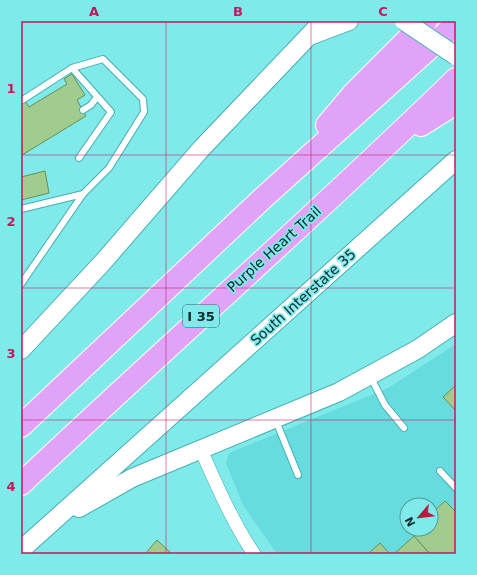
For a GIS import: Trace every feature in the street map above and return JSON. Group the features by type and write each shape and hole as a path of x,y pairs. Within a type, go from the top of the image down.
{"highway":[{"path":"263,198 354,94 426,21"},
{"path":"21,426 263,198 456,24"},
{"name":"Purple Heart Trail","path":"21,484 142,370 383,150 456,79"},
{"path":"383,150 456,103"}],"main road":[{"path":"21,350 103,262 201,149 311,29 323,21"},
{"path":"311,29 349,21"},
{"path":"404,21 456,56"},
{"name":"South Interstate 35","path":"23,548 456,160"},
{"name":"South Interstate 35","path":"23,548 68,515 132,478 339,392 455,327"}],"street":[{"path":"201,450 226,505 241,534 254,554"}],"lane":[{"path":"21,101 72,68 103,59 143,99 144,112 109,168 83,194 21,284"},
{"path":"72,68 111,112 79,158"},
{"path":"83,110 91,105 97,97"},
{"path":"21,209 83,194"},
{"path":"370,376 385,405 404,428"},
{"path":"275,419 298,475"},
{"path":"440,471 456,488"}],"shaded area":[{"path":"456,344 456,554 277,554 243,505 226,463 229,453 388,388"}],"building":[{"path":"72,74 85,95 77,100 86,116 22,155 21,104 25,101 29,107 67,84 64,79"},
{"path":"45,171 49,193 21,200 21,177"},
{"path":"456,385 456,411 443,397"},
{"path":"445,501 456,512 456,554 430,554 415,537 439,537 439,507"},
{"path":"413,537 415,537 430,554 394,554"},
{"path":"157,540 172,554 145,554"},
{"path":"380,543 390,554 368,554"}]}
